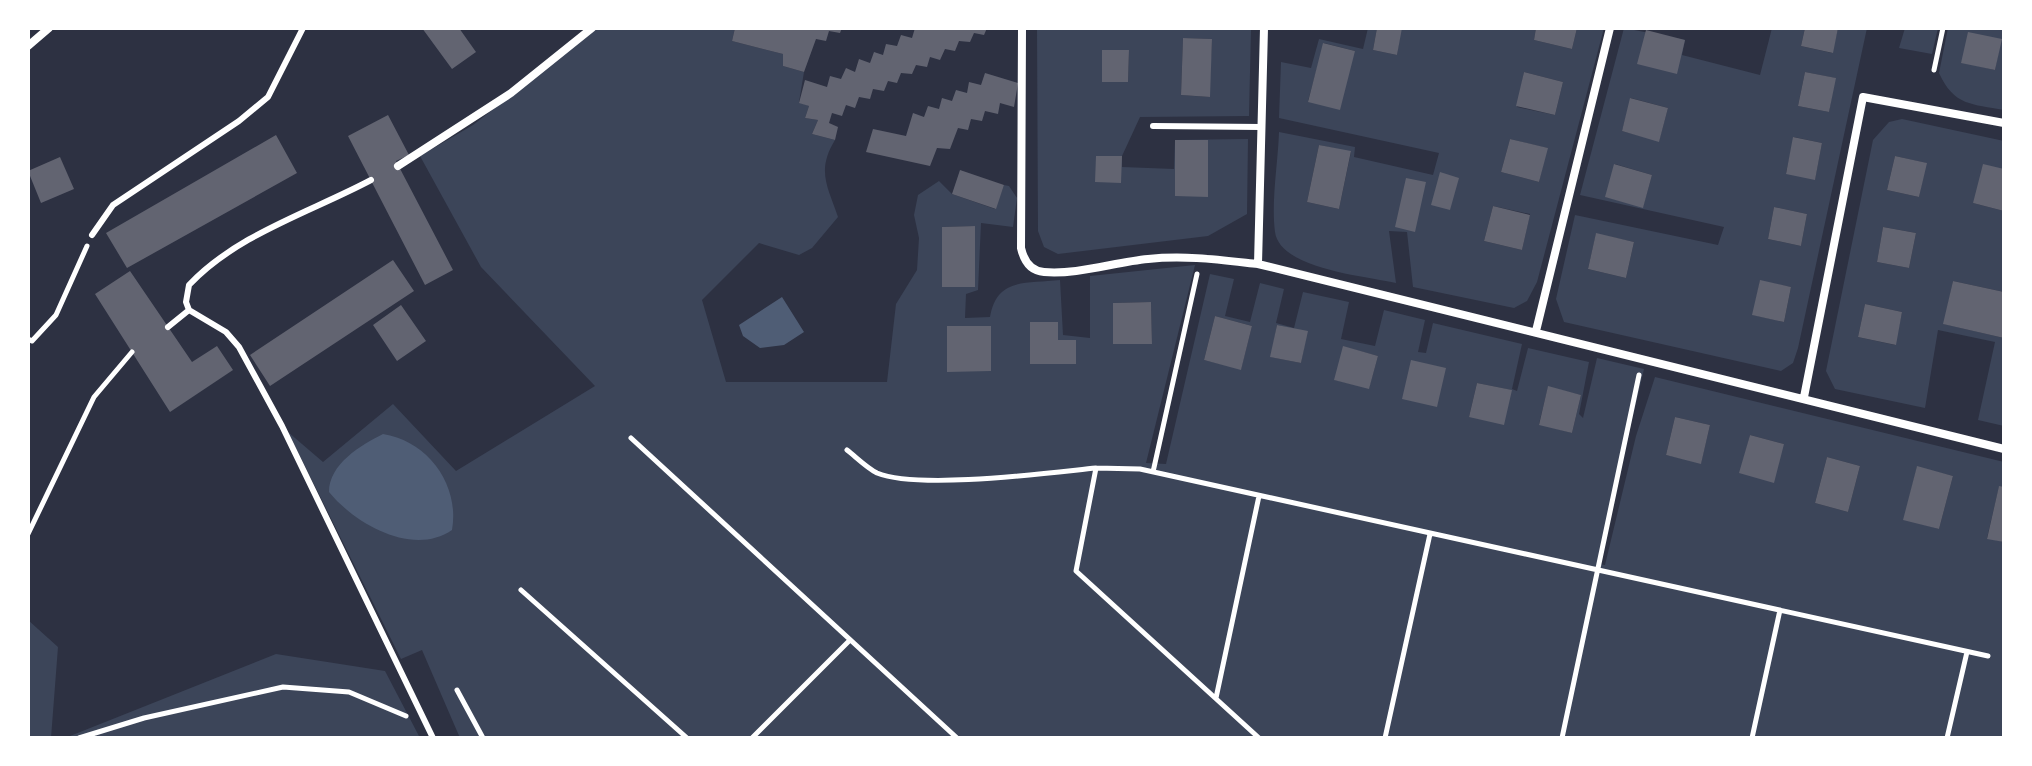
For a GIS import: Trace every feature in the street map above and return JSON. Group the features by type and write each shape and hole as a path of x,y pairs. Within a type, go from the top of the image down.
{"street":[{"path":"28,46 49,28"},
{"path":"398,166 511,93 592,28"},
{"path":"1022,28 1023,259 1042,272 1151,259 1200,257 1258,264 2004,449"},
{"path":"1258,264 1264,28"},
{"path":"1536,331 1610,28"},
{"path":"1804,397 1863,97 2004,123"}],"lane":[{"path":"92,235 113,205 239,121 268,97 303,28"},
{"path":"1153,126 1261,127"},
{"path":"371,180 273,227 216,262 189,285 186,302 189,310 226,332 239,347 282,426 432,736"},
{"path":"168,327 189,310"}],"path":[{"path":"1934,70 1943,28"},
{"path":"28,339 32,341 56,315 92,235"},
{"path":"1154,469 1200,257"},
{"path":"28,534 94,397 132,352"},
{"path":"1562,738 1642,357"},
{"path":"631,438 957,738"},
{"path":"847,450 877,473 916,479 1008,477 1096,468 1154,469 1259,496 1988,656"},
{"path":"1096,468 1076,571 1259,738"},
{"path":"1216,699 1259,496"},
{"path":"1385,738 1430,534"},
{"path":"521,590 687,738"},
{"path":"1752,738 1780,610"},
{"path":"752,738 850,640"},
{"path":"1947,738 1967,652"},
{"path":"79,738 144,718 283,687 349,692 403,714 432,736"},
{"path":"457,690 483,738"}],"shaded area":[{"path":"598,28 735,28 732,41 783,54 783,66 804,72 799,102 809,106 805,118 818,120 812,134 835,140 825,170 838,217 812,248 799,255 759,243 702,300 726,382 887,382 896,304 917,270 919,238 914,215 918,195 939,181 952,194 995,209 1004,185 1009,186 1017,198 1013,227 981,223 978,290 966,294 965,318 990,317 999,295 1015,285 1060,280 1063,335 1090,338 1090,276 1195,265 1146,463 1166,464 1210,274 1234,279 1225,316 1250,322 1260,283 1284,289 1276,323 1294,328 1303,292 1349,302 1341,339 1375,346 1384,310 1425,320 1418,352 1426,353 1433,323 1522,344 1512,389 1517,391 1528,348 1589,362 1579,414 1583,418 1597,358 1644,369 1598,564 1605,565 1636,436 1655,377 2004,462 2004,487 1999,487 1987,538 2004,542 2004,738 460,738 422,650 401,659 288,432 323,462 393,404 456,471 595,386 481,267 420,156 473,125","holes":["975,226 975,286 942,287 942,227","1151,302 1152,343 1113,344 1113,303","1215,316 1252,326 1241,369 1204,360","1030,322 1058,322 1058,340 1076,340 1076,364 1030,364","1277,325 1307,332 1301,363 1271,357","1344,347 1378,356 1369,388 1335,380","1477,383 1511,390 1469,417","1548,387 1581,395 1572,433 1539,424","1675,417 1710,425 1701,463 1666,455","1750,435 1784,444 1740,473","1827,457 1860,466 1848,512 1815,503","1917,467 1953,476 1939,529 1904,519"]},
{"path":"1037,28 1251,28 1249,116 1140,117 1122,156 1122,167 1174,169 1175,140 1248,139 1247,214 1208,236 1058,254 1044,247 1038,231","holes":["1183,38 1212,39 1209,97 1181,95","1102,50 1129,50 1128,82 1102,81"]},
{"path":"1368,28 1377,28 1373,50 1397,55 1401,28 1536,28 1534,40 1572,49 1577,28 1604,28 1537,282 1527,301 1514,308 1413,287 1407,232 1389,231 1396,283 1345,274 1307,263 1280,245 1275,232 1274,208 1279,132 1355,147 1354,157 1433,175 1439,153 1279,118 1281,62 1311,68 1319,39 1363,49","holes":["1324,43 1355,51 1308,101","1524,72 1563,82 1555,115 1517,107","1510,139 1547,148 1539,182 1501,172","1319,145 1351,152 1339,209 1307,202","1493,206 1530,214 1522,250 1484,241"]},
{"path":"1624,28 1685,40 1682,55 1760,75 1772,28 1805,28 1801,46 1832,53 1838,28 1867,28 1798,348 1793,363 1781,371 1564,322 1556,299 1575,215 1718,245 1724,227 1580,195","holes":["1805,72 1835,78 1829,112 1798,106","1631,98 1668,108 1659,141 1622,131","1794,137 1822,143 1815,179 1786,173","1615,164 1652,175 1643,207 1606,197","1774,207 1807,214 1801,246 1768,239","1596,234 1634,242 1626,278 1588,269","1760,281 1791,287 1784,322 1753,315"]},
{"path":"1905,28 1938,28 1932,54 1899,48"},
{"path":"1948,28 2004,28 2004,110 1965,102 1951,92 1939,73","holes":["2001,39 1995,70 1961,62"]},
{"path":"1902,119 2004,141 2004,169 1973,203 2004,211 2004,292 1953,281 1944,324 2004,338 2004,426 1978,420 1995,342 1938,330 1925,408 1835,389 1826,371 1873,140 1889,122","holes":["1895,156 1926,163 1919,197 1887,190","1883,227 1916,233 1909,268 1877,262","1865,304 1902,312 1895,345 1858,337"]},
{"path":"782,297 804,332 784,345 760,348 743,336 739,325"},
{"path":"383,434 414,446 437,468 451,497 452,530 420,540 386,533 354,515 329,492 330,482 340,464"},
{"path":"28,620 58,647 51,738 28,738"},
{"path":"276,654 385,671 420,738 65,738"}],"building":[{"path":"422,28 459,28 476,52 452,69"},
{"path":"735,28 842,28 840,33 829,31 826,41 816,39 804,72 783,66 783,54 732,41"},
{"path":"915,28 987,28 984,35 974,33 970,42 959,41 955,51 945,49 940,60 930,57 927,67 916,65 912,74 901,73 897,83 888,81 884,91 873,89 870,99 859,97 855,108 846,105 842,116 832,113 829,123 838,127 835,140 812,134 818,120 805,118 809,106 799,103 805,80 827,87 830,76 841,79 846,68 855,72 859,59 870,63 874,52 883,55 886,44 897,46 901,35 912,38"},
{"path":"1377,28 1402,28 1397,55 1373,50"},
{"path":"1536,28 1577,28 1572,49 1534,40"},
{"path":"1805,28 1838,28 1833,53 1801,46"},
{"path":"1646,30 1685,40 1677,74 1637,64"},
{"path":"1968,32 2002,39 1995,70 1961,63"},
{"path":"1183,38 1212,39 1210,97 1181,95"},
{"path":"1323,43 1355,51 1340,110 1308,102"},
{"path":"1102,50 1129,50 1128,82 1102,82"},
{"path":"1524,72 1563,82 1555,115 1516,106"},
{"path":"1805,72 1836,78 1829,112 1798,106"},
{"path":"985,73 1018,83 1014,107 1000,103 998,114 985,111 982,121 971,119 968,130 958,128 950,149 937,148 930,166 866,152 873,129 906,136 913,113 924,117 928,106 939,109 942,98 952,101 956,90 967,93 969,82 981,85"},
{"path":"1630,98 1668,108 1659,142 1622,131"},
{"path":"388,115 409,155 396,161 453,270 425,285 348,136"},
{"path":"276,135 297,173 127,268 106,233"},
{"path":"1793,137 1822,143 1815,180 1786,174"},
{"path":"1510,139 1548,148 1539,182 1501,172"},
{"path":"1175,140 1208,140 1208,197 1175,196"},
{"path":"1319,145 1351,151 1339,209 1307,202"},
{"path":"1096,156 1122,156 1121,183 1095,182"},
{"path":"1895,156 1927,163 1919,197 1887,190"},
{"path":"60,157 74,189 41,203 28,171"},
{"path":"1614,164 1652,175 1643,208 1605,197"},
{"path":"1983,164 2004,169 2004,211 1973,203"},
{"path":"960,170 1004,185 996,209 952,194"},
{"path":"1440,172 1459,178 1450,210 1431,205"},
{"path":"1406,178 1426,182 1415,232 1395,227"},
{"path":"1493,206 1530,215 1522,250 1484,241"},
{"path":"1774,207 1807,214 1801,246 1768,239"},
{"path":"975,226 975,287 942,287 942,227"},
{"path":"1883,227 1916,233 1909,268 1877,262"},
{"path":"1596,233 1634,242 1626,278 1588,269"},
{"path":"393,260 414,291 270,386 250,355"},
{"path":"130,271 192,362 217,346 233,370 170,412 95,294"},
{"path":"1760,280 1791,287 1784,322 1752,315"},
{"path":"1953,281 2004,292 2004,338 1943,324"},
{"path":"1151,302 1152,344 1113,344 1113,303"},
{"path":"1865,304 1902,312 1896,345 1858,337"},
{"path":"401,305 426,341 397,361 373,325"},
{"path":"1215,316 1252,326 1241,370 1204,360"},
{"path":"1030,322 1058,322 1058,340 1076,340 1076,364 1030,364"},
{"path":"1277,325 1308,331 1301,363 1270,357"},
{"path":"947,326 991,326 991,371 947,372"},
{"path":"1343,346 1378,356 1369,389 1334,380"},
{"path":"1411,360 1446,368 1437,407 1402,399"},
{"path":"1477,383 1512,390 1504,425 1469,417"},
{"path":"1548,386 1581,395 1572,433 1539,425"},
{"path":"1675,417 1710,425 1701,464 1666,455"},
{"path":"1750,435 1784,444 1774,483 1739,473"},
{"path":"1827,457 1860,466 1848,512 1815,503"},
{"path":"1917,466 1953,476 1939,529 1903,520"},
{"path":"1999,486 2004,487 2004,542 1987,539"}]}
